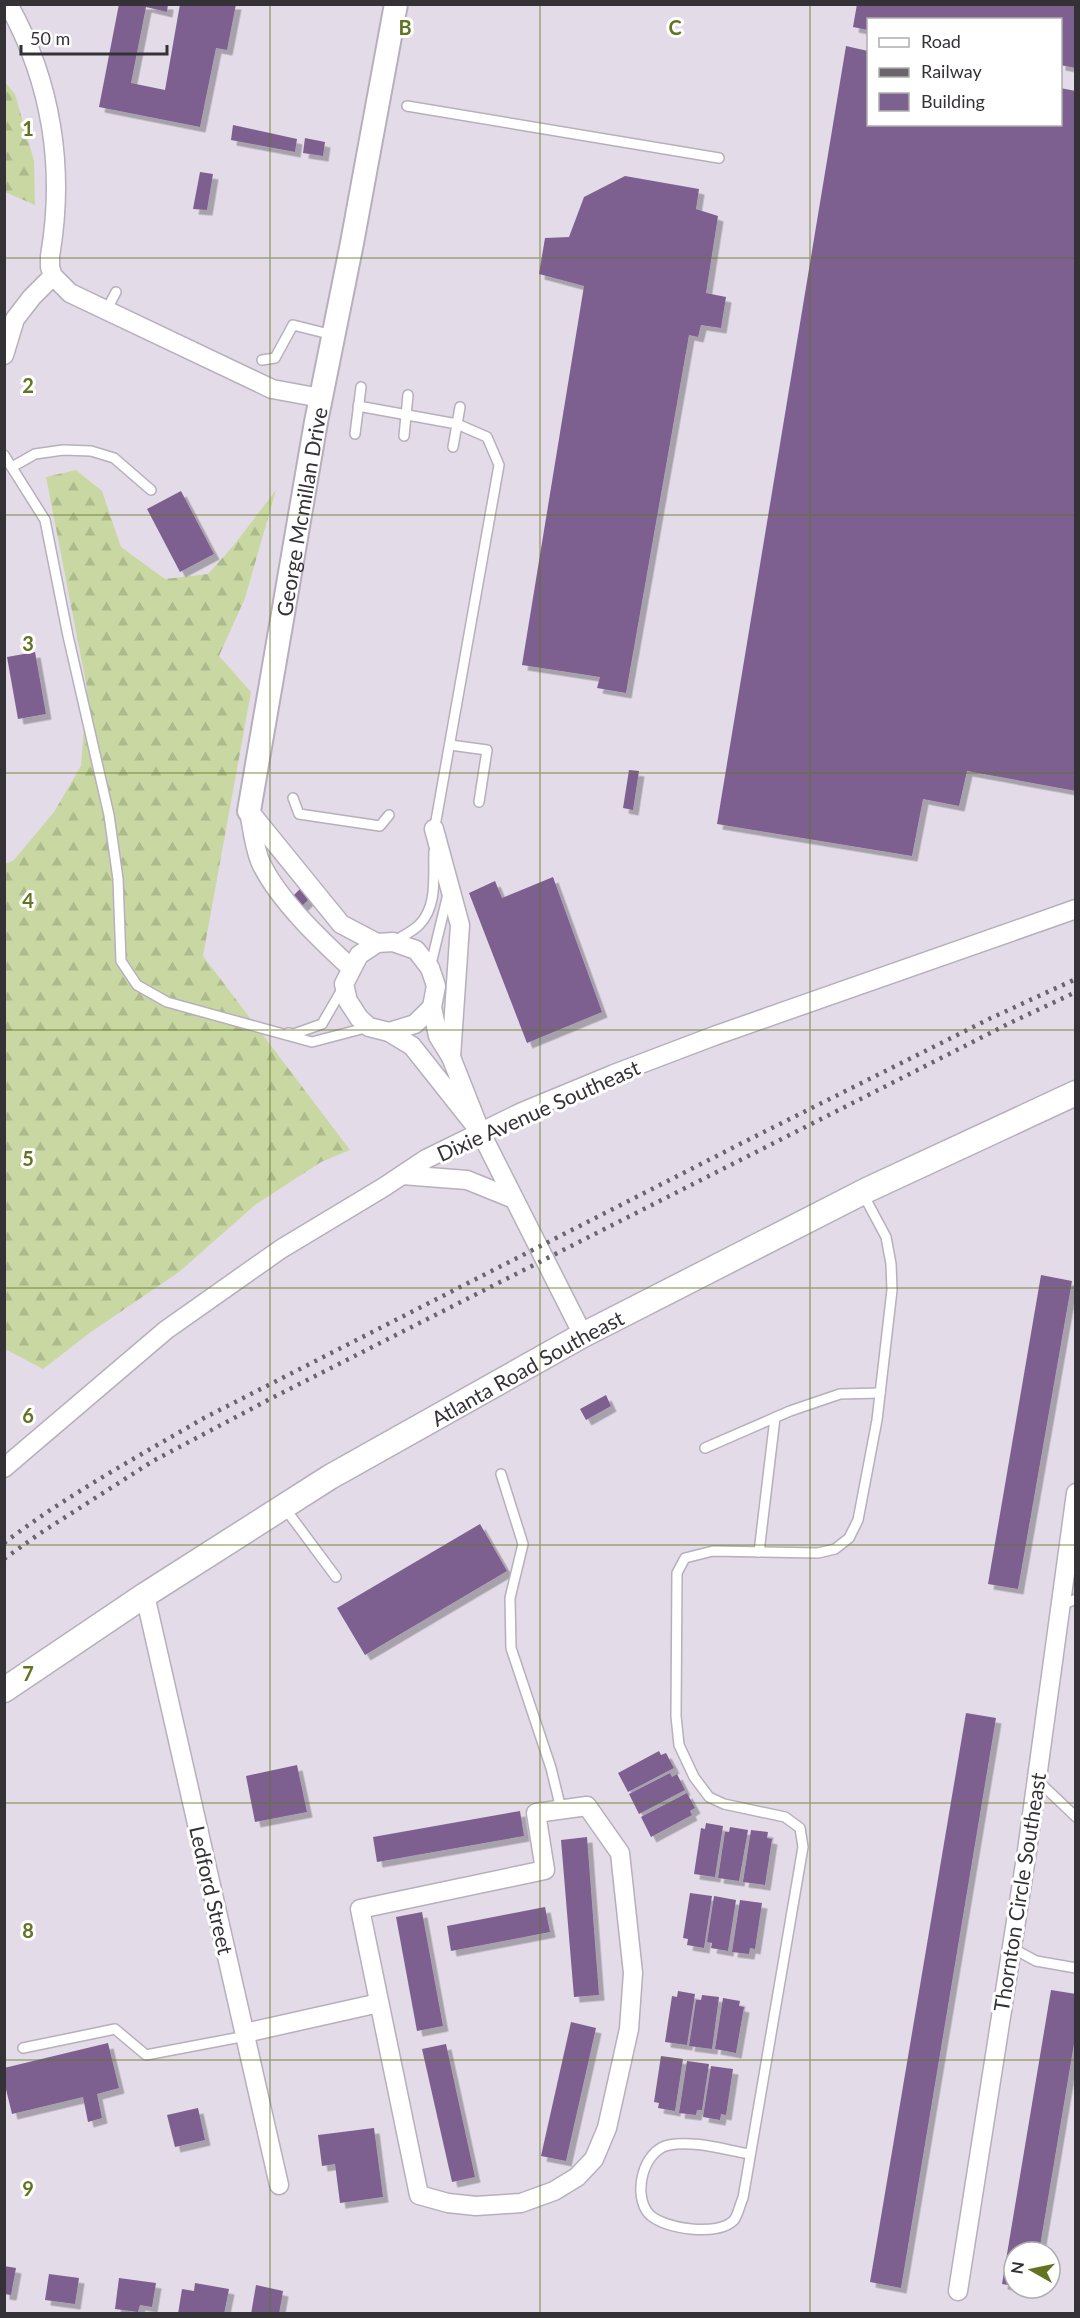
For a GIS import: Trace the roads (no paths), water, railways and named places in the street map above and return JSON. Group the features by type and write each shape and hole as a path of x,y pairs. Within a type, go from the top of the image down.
{"main road":[{"name":"Atlanta Road Southeast","path":"4,1690 145,1595 330,1478 583,1335 862,1192 1074,1096"}],"street":[{"path":"4,356 8,335 15,319 32,297 53,276 50,256 57,189 55,141 37,68 8,4"},
{"path":"321,398 396,4"},
{"name":"George Mcmillan Drive","path":"53,276 70,293 272,388 321,398 249,811 259,859 271,881 323,942 348,976 348,1002 358,1018 369,1027"},
{"path":"249,811 267,836 342,924 385,943 416,950 430,968 436,986 432,1007 438,1036 451,1057 481,1133 583,1335"},
{"path":"434,830 460,925 451,1057"},
{"name":"Dixie Avenue Southeast","path":"4,1468 166,1330 281,1248 426,1159 522,1112 714,1036 1076,909"},
{"path":"348,976 359,955 385,943"},
{"path":"389,1032 415,1024 432,1007"},
{"path":"369,1027 389,1032 412,1046 481,1133"},
{"path":"402,1175 467,1180 514,1199"},
{"name":"Thornton Circle Southeast","path":"958,2291 1036,1780 1068,1602 1076,1493"},
{"name":"Ledford Street","path":"145,1595 279,2185"},
{"path":"587,1806 620,1853 633,1973 629,2029 607,2128 594,2159 577,2177 554,2191 521,2202 476,2206 448,2204 419,2194 360,1909 545,1870 536,1813 561,1809 587,1806"},
{"path":"245,2035 380,2003"}],"lane":[{"path":"407,106 719,159"},
{"path":"106,311 116,292"},
{"path":"262,360 275,358 293,325 333,335"},
{"path":"355,434 361,387"},
{"path":"404,436 408,394"},
{"path":"358,406 457,424 487,437 499,465 434,830 433,893 428,913 418,927 385,943"},
{"path":"453,447 460,407"},
{"path":"12,467 35,454 63,450 91,451 114,458 151,490"},
{"path":"4,455 45,520 68,636 109,815 118,879 121,961 137,985 167,1002 312,1042 369,1027"},
{"path":"450,745 487,750 479,802"},
{"path":"293,798 299,814 338,821 380,826 389,815"},
{"path":"430,968 450,887"},
{"path":"167,1002 294,1034 322,1024 348,976"},
{"path":"750,2154 684,2143 666,2145 650,2156 642,2176 642,2198 648,2212 659,2222 703,2230 720,2229 734,2220 743,2198 803,1847 800,1828 785,1817 724,1804 709,1797 694,1777 679,1745 676,1716 677,1573 685,1558 713,1551 818,1553 835,1549 849,1538 858,1520 880,1394 892,1290 891,1264 886,1238 862,1192"},
{"path":"705,1448 775,1418 840,1394 880,1394"},
{"path":"759,1552 775,1418"},
{"path":"501,1474 523,1544 510,1598 511,1648 551,1768 561,1809"},
{"path":"284,1507 336,1576"},
{"path":"1036,1780 1076,1817"},
{"path":"1012,1948 1036,1961 1076,1968"},
{"path":"23,2048 115,2029 146,2055 245,2035"}],"railway":[{"path":"4,1543 77,1493 204,1418 742,1143 991,1018 1076,979"},
{"path":"4,1559 153,1461 270,1399 1012,1022 1076,992"}]}
